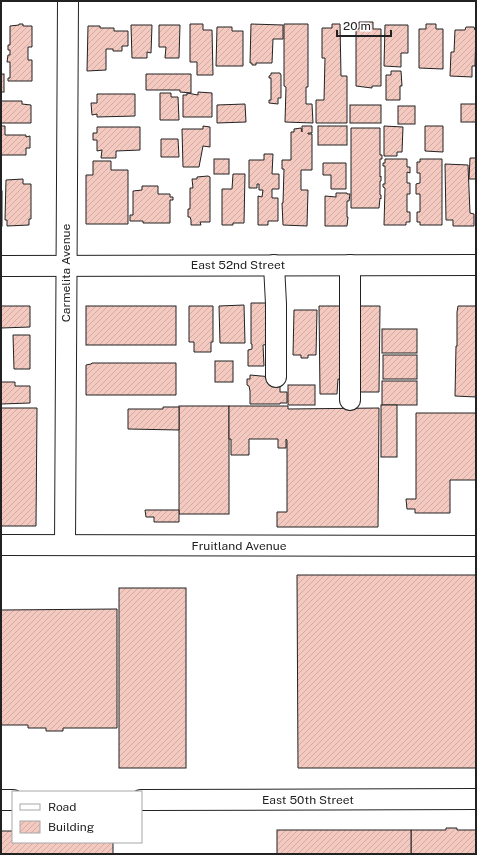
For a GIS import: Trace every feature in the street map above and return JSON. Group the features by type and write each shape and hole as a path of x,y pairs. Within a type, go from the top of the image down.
{"street":[{"name":"Carmelita Avenue","path":"65,545 68,1"},
{"path":"274,265 276,377"},
{"name":"East 52nd Street","path":"1,266 476,265"},
{"path":"350,266 350,400"},
{"name":"Fruitland Avenue","path":"1,545 476,546"},
{"name":"East 50th Street","path":"142,800 476,799"},
{"path":"1,800 12,800"}],"building":[{"path":"359,22 373,22 373,29 381,29 381,86 372,86 372,88 356,86 356,29 359,29"},
{"path":"23,24 23,26 32,26 32,47 28,47 28,60 32,60 32,81 8,81 8,78 10,78 10,62 7,62 8,55 10,55 8,45 10,45 10,26"},
{"path":"190,24 203,24 203,30 212,30 213,75 197,75 197,62 190,62"},
{"path":"251,24 283,25 283,39 273,39 272,63 256,63 256,65 252,65 252,63 250,63"},
{"path":"284,24 308,24 308,87 306,87 306,104 312,104 313,123 285,122 286,87 284,86"},
{"path":"332,24 340,24 341,76 347,76 347,123 316,123 316,100 324,100 325,58 322,58 322,28 332,28"},
{"path":"426,24 436,24 436,29 443,29 443,69 419,68 419,29 426,29"},
{"path":"131,25 152,25 151,53 147,52 147,58 132,58"},
{"path":"159,25 180,25 179,58 165,58 166,47 159,47"},
{"path":"385,25 408,25 408,53 401,53 401,67 384,66"},
{"path":"88,26 114,28 114,31 128,31 128,46 122,46 122,51 106,49 106,70 87,71"},
{"path":"217,27 232,27 232,31 243,31 243,66 216,66"},
{"path":"466,27 474,27 476,30 475,66 472,66 472,77 450,76 451,52 454,52 455,30 465,30"},
{"path":"391,71 401,71 402,86 400,86 400,100 386,100 386,75 391,75"},
{"path":"271,73 280,73 281,75 281,98 278,98 278,104 269,103 269,100 271,100 271,78 269,78 269,76"},
{"path":"1,74 4,74 4,92 1,92"},
{"path":"146,74 191,74 191,93 180,92 180,90 146,90"},
{"path":"198,92 212,93 212,117 183,117 183,95 187,95 187,93 198,95"},
{"path":"160,93 171,93 171,97 178,97 179,120 160,120"},
{"path":"97,94 135,94 135,116 97,117 97,114 92,115 91,103 97,103"},
{"path":"1,101 22,101 22,104 31,105 31,123 1,123"},
{"path":"245,104 246,122 217,123 217,105"},
{"path":"461,104 476,104 476,122 461,122"},
{"path":"350,105 381,105 381,123 350,123"},
{"path":"398,106 415,106 415,124 398,124"},
{"path":"1,126 5,126 5,135 30,136 30,148 26,148 26,155 1,155"},
{"path":"203,126 210,127 210,147 203,146 199,167 183,167 182,129 203,129"},
{"path":"302,126 312,126 312,133 308,134 312,134 312,170 301,170 301,190 308,190 307,226 283,225 282,203 284,169 282,169 282,160 291,160 291,132 294,132 294,129 301,128 302,132"},
{"path":"318,126 347,126 347,145 318,145"},
{"path":"384,126 403,127 402,152 397,152 397,156 384,156"},
{"path":"425,126 443,126 443,152 425,151"},
{"path":"97,127 140,127 140,150 116,151 116,158 101,158 102,150 97,151 97,140 93,140 93,133 97,133"},
{"path":"351,128 380,128 380,155 382,155 382,159 380,159 381,199 380,198 379,208 351,208"},
{"path":"161,139 178,139 179,157 161,157"},
{"path":"264,154 273,154 272,174 279,174 279,189 272,189 272,198 278,198 278,221 268,221 268,225 258,225 258,196 262,197 263,190 259,190 259,184 257,184 257,188 249,188 249,160 264,160"},
{"path":"470,158 476,158 476,179 469,179"},
{"path":"214,159 229,159 229,174 214,174"},
{"path":"385,159 407,159 407,167 410,167 410,173 407,172 407,183 410,183 410,194 407,194 407,212 410,212 410,222 406,222 406,225 384,225 385,188 383,187 383,184 385,184 385,166 383,166 383,163 385,163"},
{"path":"420,159 442,159 442,225 420,225 420,222 417,222 417,212 420,212 420,194 416,194 416,184 420,183 420,173 417,173 417,162 420,162"},
{"path":"93,161 111,161 111,170 128,170 128,224 86,224 86,175 93,175"},
{"path":"323,163 346,163 346,189 331,189 331,175 323,175"},
{"path":"445,164 468,165 470,213 474,214 474,226 453,226 453,220 446,220"},
{"path":"233,174 245,174 244,223 222,225 222,189 232,189"},
{"path":"208,176 210,177 210,222 200,222 201,225 191,225 190,217 188,217 188,209 190,209 190,188 193,188 192,179"},
{"path":"23,179 23,184 31,184 31,219 29,219 29,225 7,226 7,220 5,220 6,180"},
{"path":"142,186 158,186 158,194 170,194 170,197 173,197 173,200 170,200 170,223 143,223 143,221 130,221 130,215 133,215 133,191 142,190"},
{"path":"2,191 2,226 1,226"},
{"path":"336,193 350,194 349,201 347,201 347,226 325,226 325,196 336,197"},
{"path":"251,303 270,303 270,344 263,345 264,366 248,366 248,350 252,349"},
{"path":"244,305 245,343 220,343 219,306"},
{"path":"1,306 30,306 30,327 1,328"},
{"path":"86,306 176,306 176,345 86,345"},
{"path":"189,306 213,306 213,342 211,342 211,352 194,352 194,342 189,342"},
{"path":"319,306 344,306 343,379 338,379 337,394 320,394"},
{"path":"355,306 380,306 379,392 360,392"},
{"path":"458,306 476,306 476,397 455,396"},
{"path":"294,310 317,310 316,355 308,355 308,358 301,358 301,355 293,355"},
{"path":"382,329 417,329 417,353 382,353"},
{"path":"13,335 30,335 30,369 14,369"},
{"path":"383,355 417,355 417,379 383,379"},
{"path":"215,361 233,361 233,382 215,382"},
{"path":"92,363 176,363 176,395 86,395 86,365"},
{"path":"250,375 272,377 280,385 280,392 287,392 287,403 250,404 250,391 249,386 247,385 247,379 250,379"},
{"path":"382,381 417,381 417,405 382,405"},
{"path":"1,382 15,382 15,386 30,386 30,403 1,404"},
{"path":"288,385 315,385 315,405 288,405"},
{"path":"381,405 397,405 397,457 381,457"},
{"path":"179,406 229,406 229,514 179,514"},
{"path":"229,406 288,406 288,409 379,408 378,527 277,527 277,512 287,512 287,440 286,439 286,448 278,448 278,439 249,439 249,455 231,455 231,439 229,439"},
{"path":"163,407 179,407 179,430 128,429 128,409 163,409"},
{"path":"1,408 37,408 36,526 1,526"},
{"path":"416,413 476,413 476,480 450,480 450,513 415,513 415,509 407,509 406,499 416,499"},
{"path":"145,510 179,510 179,522 154,522 154,517 146,517"},
{"path":"297,575 476,575 476,768 298,768"},
{"path":"119,588 186,588 186,768 119,768"},
{"path":"117,609 117,728 63,728 63,731 46,731 46,728 28,728 28,725 1,725 1,610"},
{"path":"446,828 457,828 457,830 476,830 476,854 411,854 411,830 446,830"},
{"path":"277,830 411,830 411,854 277,854"},
{"path":"1,831 12,831 12,843 113,843 113,854 1,854"}]}
